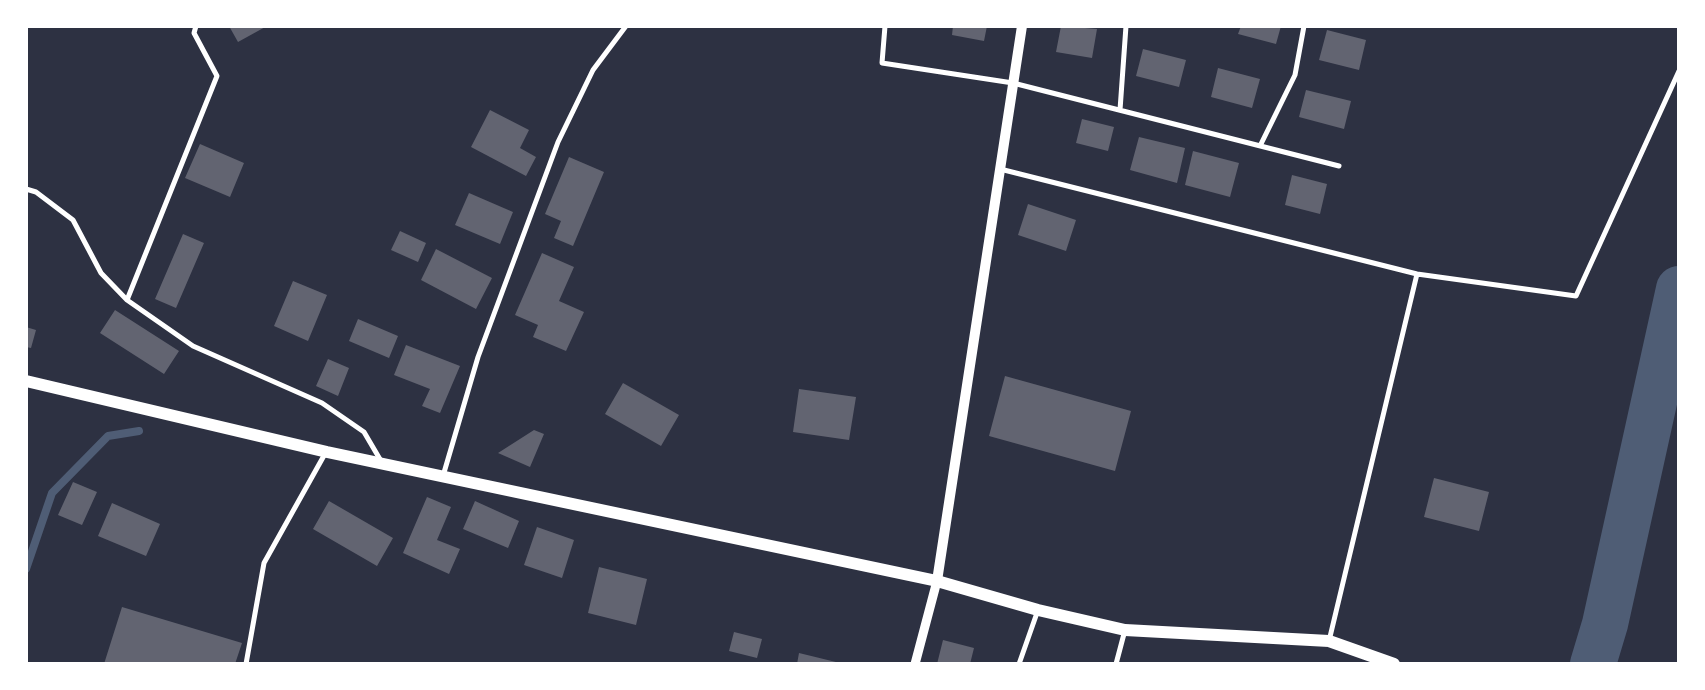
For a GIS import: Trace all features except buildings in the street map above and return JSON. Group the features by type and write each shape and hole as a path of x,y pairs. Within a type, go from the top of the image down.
{"main road":[{"path":"937,580 1022,26"},
{"path":"26,381 326,452 937,580 1038,610 1125,630 1328,642 1394,664"}],"street":[{"path":"126,300 217,76 194,33 196,26"},
{"path":"443,477 478,356 558,142 593,70 626,26"},
{"path":"886,26 882,63 1013,83 1339,166"},
{"path":"1120,110 1126,26"},
{"path":"1260,146 1295,75 1304,26"},
{"path":"1000,169 1417,274 1576,296 1679,71"},
{"path":"26,188 36,192 73,220 101,273 126,300 193,346 322,403 364,432 382,464"},
{"path":"1328,642 1417,274"},
{"path":"246,664 264,563 326,452"},
{"path":"915,664 937,580"},
{"path":"1019,664 1038,610"},
{"path":"1116,664 1125,630"}],"waterway":[{"path":"1593,664 1605,624 1679,289"},
{"path":"26,569 52,493 108,436 139,431"}]}
